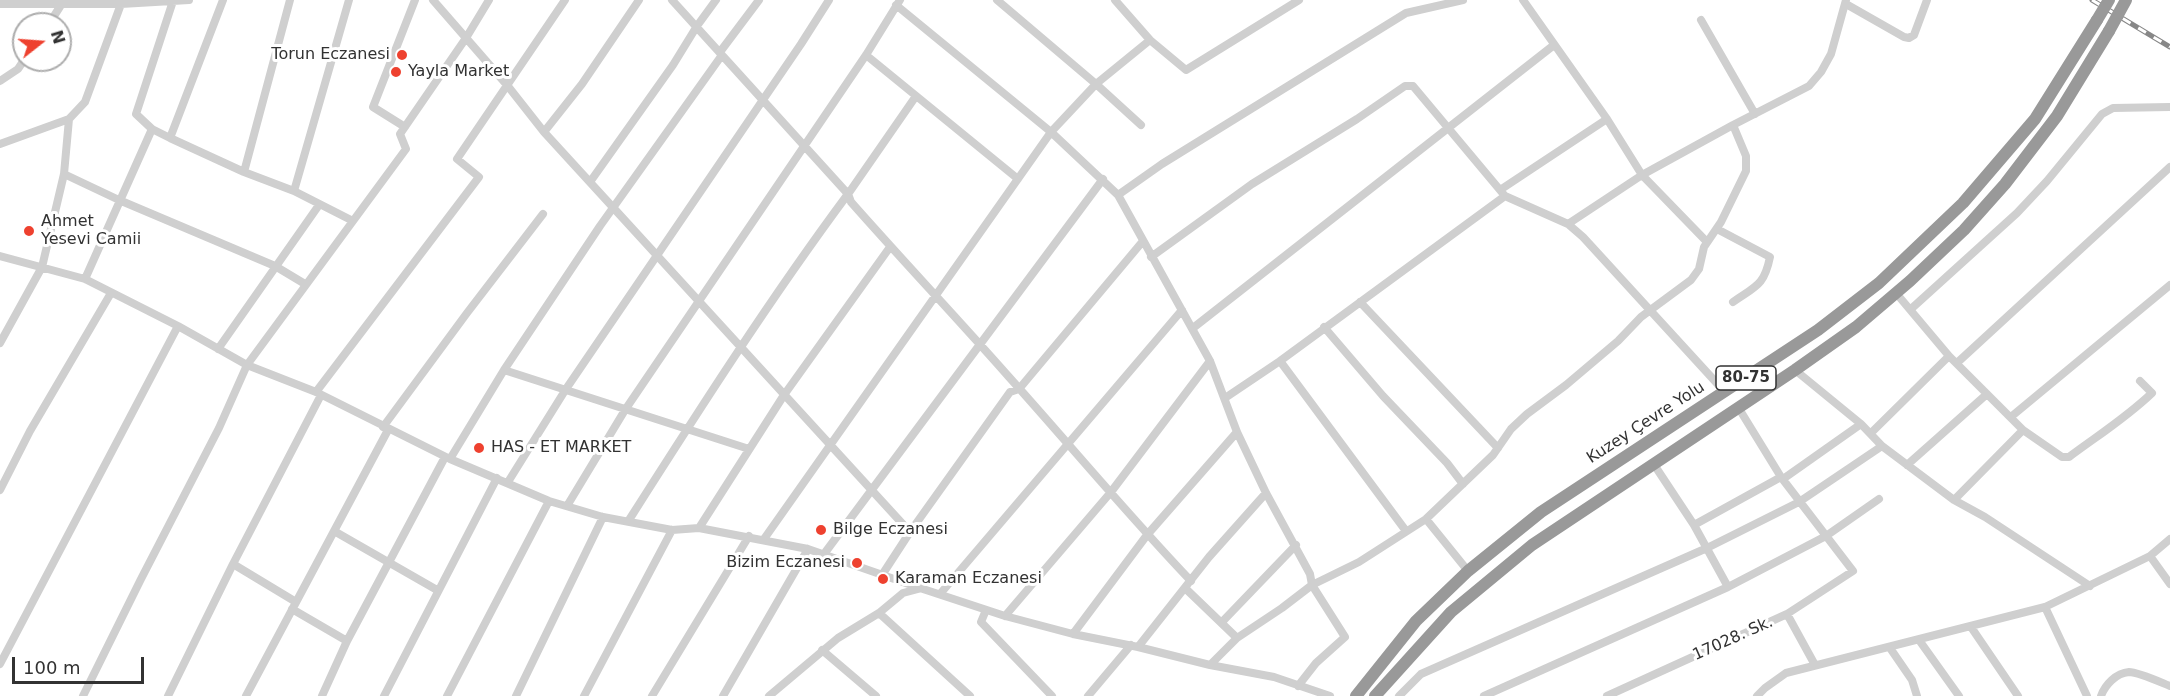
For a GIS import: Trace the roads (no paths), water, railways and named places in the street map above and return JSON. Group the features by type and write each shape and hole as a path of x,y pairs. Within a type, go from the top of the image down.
{"highway":[{"name":"Kuzey Çevre Yolu","path":"1356,696 1416,621 1468,571 1541,512 1818,330 1879,283 1963,203 2035,119 2109,0"},
{"name":"80-75","path":"1374,696 1451,612 1532,545 1795,370 1856,327 1896,293 1964,230 2005,184 2057,116 2126,0"}],"street":[{"path":"4,3 62,5 77,2 121,4 189,0"},
{"path":"170,138 223,0"},
{"path":"244,172 290,0"},
{"path":"294,191 349,0"},
{"path":"405,127 373,107 415,0"},
{"path":"433,0 507,85 544,132 910,532"},
{"path":"83,696 219,428 247,365 406,148 400,134 466,38 489,0"},
{"path":"168,696 318,394 479,177 457,159 565,0"},
{"path":"544,132 582,84 639,0"},
{"path":"672,0 761,101 848,194 851,202 1068,443 1188,585 1237,638"},
{"path":"590,182 716,0"},
{"path":"322,696 347,641 388,563 448,458 504,370 614,207 759,0"},
{"path":"508,482 566,389 801,45 829,0"},
{"path":"997,0 1141,125"},
{"path":"1115,0 1150,39 1186,70 1299,0"},
{"path":"1118,195 1162,164 1406,13 1445,2 1463,0"},
{"path":"1523,0 1607,119 1642,175 1707,242"},
{"path":"1568,224 1642,175 1809,86 1821,72 1831,54 1846,2 1909,38 1914,35 1927,0"},
{"path":"173,1 136,114 152,129 170,138 244,172 294,191 353,221"},
{"path":"567,506 626,410 866,55 898,2 1051,132 1118,195 1210,361 1237,432 1266,493 1296,544 1310,574 1312,585 1345,637 1316,663 1298,686"},
{"path":"0,144 69,119 85,102 121,4"},
{"path":"57,12 62,5"},
{"path":"1701,20 1755,114"},
{"path":"764,539 1051,132 1096,84 1150,39"},
{"path":"1193,328 1554,45"},
{"path":"866,55 1018,179"},
{"path":"0,81 14,72"},
{"path":"1151,257 1252,184 1357,119 1405,86 1413,86 1503,193 1568,224 1583,237 1724,392"},
{"path":"629,520 686,429 916,96"},
{"path":"1911,309 2017,213 2102,114 2113,108 2170,107"},
{"path":"0,343 42,267 64,174 69,119"},
{"path":"1225,398 1280,361 1503,193 1607,119"},
{"path":"1210,665 1237,638 1312,585 1359,562 1426,519 1498,448 1511,429 1527,414 1566,385 1651,310 1691,280 1700,269 1704,247 1717,229 1744,180 1746,156 1733,125"},
{"path":"85,279 152,129"},
{"path":"1958,362 2170,167"},
{"path":"64,174 119,200 276,266 305,284"},
{"path":"824,554 1103,179"},
{"path":"218,349 319,205"},
{"path":"246,696 386,428 466,313 543,214"},
{"path":"1717,229 1770,257 1766,275 1761,283 1733,302"},
{"path":"882,576 910,532 1010,392 1019,389 1143,241"},
{"path":"699,528 784,395 890,246"},
{"path":"0,256 85,279 247,365 318,394 448,458 549,501 603,517 629,520 672,530 699,528 808,549 1005,616 1073,634 1274,677 1329,696"},
{"path":"2012,416 2170,285"},
{"path":"0,490 30,431 111,293"},
{"path":"1896,293 1949,356 1958,362 1987,394 2024,430 2062,457 2069,457 2133,411 2152,393 2140,381"},
{"path":"1360,302 1498,448"},
{"path":"940,594 1182,310"},
{"path":"0,664 177,326"},
{"path":"1324,327 1383,396 1447,463 1463,484"},
{"path":"1871,433 1949,356"},
{"path":"1005,616 1111,492 1210,361"},
{"path":"1280,361 1406,531"},
{"path":"504,370 749,449"},
{"path":"1795,370 1862,424 1882,446 1954,500 1985,517 2090,586"},
{"path":"1907,465 1987,394"},
{"path":"1738,407 1782,478 1826,536"},
{"path":"1694,525 1782,478 1862,424"},
{"path":"1954,500 2024,430"},
{"path":"1073,634 1147,535 1237,432"},
{"path":"1399,696 1421,674 1707,548 1799,502 1882,446"},
{"path":"1653,463 1694,525 1728,587"},
{"path":"384,696 497,478"},
{"path":"1089,696 1135,646 1266,493"},
{"path":"1484,696 1728,587 1826,536 1879,499"},
{"path":"447,696 549,501"},
{"path":"516,696 603,517"},
{"path":"1426,519 1468,571"},
{"path":"584,696 672,530"},
{"path":"334,531 437,590"},
{"path":"652,696 749,536"},
{"name":"17028. Sk.","path":"1606,696 1787,614 1853,571 1826,536"},
{"path":"1758,696 1786,673 2045,607 2150,556 2170,539"},
{"path":"1222,622 1296,544"},
{"path":"723,696 808,549"},
{"path":"2150,556 2170,584"},
{"path":"233,564 347,641"},
{"path":"772,695 838,638 879,614 903,593 920,588"},
{"path":"2045,607 2087,696"},
{"path":"986,610 981,622 1053,696"},
{"path":"879,614 970,696"},
{"path":"1787,614 1815,665"},
{"path":"1971,627 2018,696"},
{"path":"1919,640 1959,696"},
{"path":"1890,648 1912,680 1917,696"},
{"path":"822,650 876,696"},
{"path":"2101,696 2104,687 2117,676 2129,672 2170,686"}],"railway":[{"path":"2092,0 2170,47"}],"place":[{"name":"Torun Eczanesi","path":"402,55"},
{"name":"Yayla Market","path":"396,72"},
{"name":"Ahmet Yesevi Camii","path":"29,231"},
{"name":"HAS - ET MARKET","path":"479,448"},
{"name":"Bilge Eczanesi","path":"821,530"},
{"name":"Bizim Eczanesi","path":"857,563"},
{"name":"Karaman Eczanesi","path":"883,579"}]}
